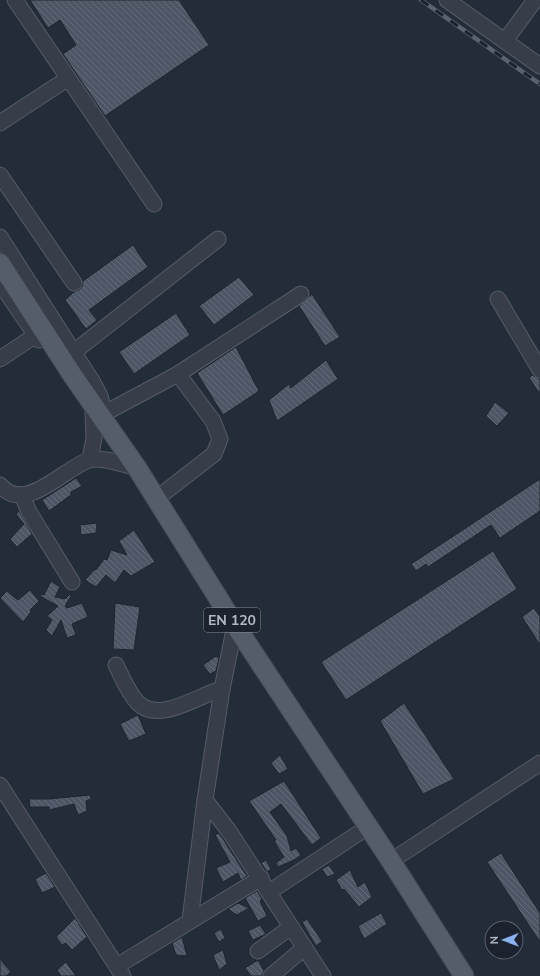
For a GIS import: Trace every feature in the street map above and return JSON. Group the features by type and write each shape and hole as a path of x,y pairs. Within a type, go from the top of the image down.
{"main road":[{"name":"EN 120","path":"0,263 73,376 137,468 235,625 464,976"}],"street":[{"path":"15,0 67,79 154,204"},
{"path":"449,0 540,66"},
{"path":"505,41 535,0"},
{"path":"0,123 67,79"},
{"path":"0,175 74,283"},
{"path":"0,237 75,351 92,380 102,416 94,438 90,459"},
{"path":"75,351 218,239"},
{"path":"0,283 72,388 102,416"},
{"path":"102,416 178,374 301,294"},
{"path":"498,299 540,370"},
{"path":"0,359 36,335"},
{"path":"156,499 214,454 220,439 213,421 178,374"},
{"path":"0,485 5,491 14,495 22,495 36,491 90,459 114,462 137,468"},
{"path":"22,495 29,512 72,582"},
{"path":"190,920 205,800 222,688 235,625"},
{"path":"116,665 137,702 145,708 157,711 169,710 222,688"},
{"path":"391,862 540,763"},
{"path":"1,790 120,971 190,920 261,878"},
{"path":"205,800 230,831 323,976"},
{"path":"270,892 368,827"},
{"path":"258,951 291,927"},
{"path":"271,976 304,948"}],"building":[{"path":"30,0 179,0 209,45 105,116 63,54 76,45 60,20 48,28"},
{"path":"133,245 148,267 89,310 97,320 86,329 65,300 82,287 83,281"},
{"path":"239,277 254,295 214,325 199,306"},
{"path":"312,294 340,337 325,346 299,306"},
{"path":"176,313 190,335 134,374 119,352"},
{"path":"236,347 259,391 223,415 197,373"},
{"path":"326,360 338,379 277,421 269,400 289,384 291,388"},
{"path":"532,375 540,379 540,394 529,378"},
{"path":"495,402 509,413 497,426 486,416"},
{"path":"76,478 82,486 71,492 71,495 49,511 42,500"},
{"path":"540,479 540,511 500,538 491,525 428,567 426,564 416,571 411,564"},
{"path":"19,511 32,534 17,547 10,539 24,524 16,514"},
{"path":"97,523 96,533 81,535 80,525"},
{"path":"134,530 155,562 131,576 124,570 115,583 106,575 96,587 85,580 95,569 96,570 104,559 107,560 111,550 127,555 119,541"},
{"path":"493,551 517,589 346,700 321,662"},
{"path":"51,581 60,587 55,597 65,599 70,594 71,596 65,606 67,608 82,603 88,617 72,624 76,635 67,638 61,620 52,636 46,630 52,620 47,616 58,606 40,596 41,594 44,595"},
{"path":"30,590 39,601 30,610 31,612 23,622 0,598 7,591 18,600"},
{"path":"115,603 140,607 134,650 113,649"},
{"path":"534,608 540,617 540,645 522,617"},
{"path":"216,656 219,658 216,671 210,674 203,665"},
{"path":"404,703 454,779 423,794 380,721"},
{"path":"138,715 146,734 129,741 120,724"},
{"path":"280,755 288,769 279,774 271,763"},
{"path":"284,781 321,838 312,845 281,804 270,812 287,836 291,851 296,848 301,855 278,867 276,863 284,857 274,841 276,840 249,801"},
{"path":"90,795 91,799 86,801 87,811 78,815 74,804 49,810 49,807 30,807 29,799 49,799"},
{"path":"219,833 247,876 241,880 238,873 223,882 216,868 230,862 215,835"},
{"path":"501,853 540,913 540,942 487,862"},
{"path":"266,860 271,869 267,872 261,863"},
{"path":"329,865 335,874 327,877 322,869"},
{"path":"350,870 358,887 365,882 372,897 359,907 344,889 342,890 336,880"},
{"path":"46,873 55,887 42,893 35,879"},
{"path":"257,891 262,899 260,901 267,916 258,921 245,898"},
{"path":"238,903 249,908 237,915 228,909"},
{"path":"381,913 387,924 364,939 358,926"},
{"path":"75,918 87,937 72,950 66,943 62,945 56,937"},
{"path":"307,919 322,941 316,946 302,922"},
{"path":"260,925 266,934 253,940 248,931"},
{"path":"221,929 225,938 219,942 214,933"},
{"path":"182,937 187,956 176,955 172,943"},
{"path":"223,950 227,964 219,970 213,955"},
{"path":"0,959 11,972 6,976 0,976"},
{"path":"258,960 264,971 262,976 251,976 245,968"},
{"path":"66,962 76,976 61,976 57,970"}],"railway":[{"path":"421,0 540,84"}]}
